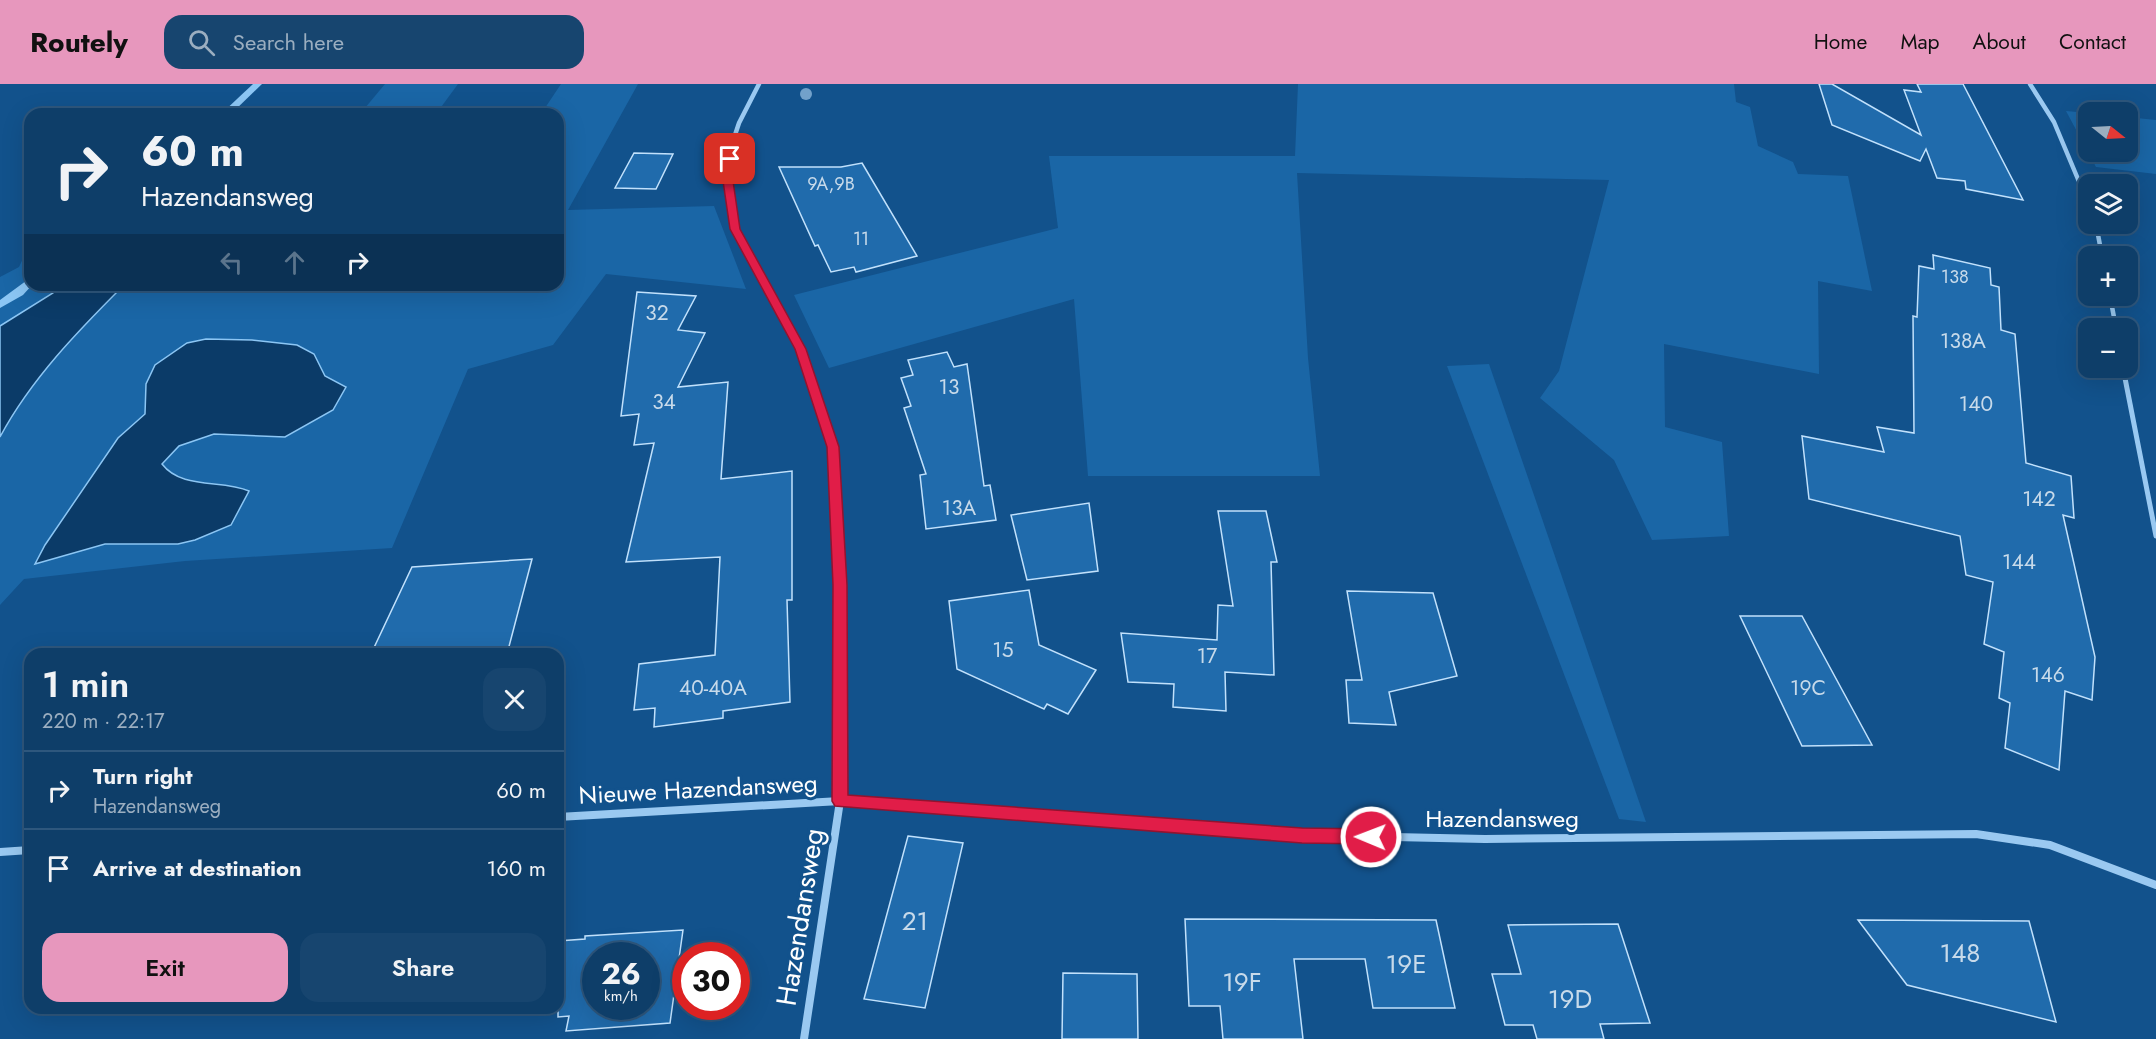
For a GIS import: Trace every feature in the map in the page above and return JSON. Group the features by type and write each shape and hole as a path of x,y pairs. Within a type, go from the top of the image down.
{"street":[{"name":"Hazendansweg","path":"759,84 739,123 732,144 727,174 735,229 800,349 833,447 840,585 840,801 804,1039"},
{"path":"2030,84 2054,122 2078,179"},
{"path":"2125,378 2156,536"},
{"name":"Hazendansweg","path":"840,801 1302,836 1485,839 1976,834 2050,844 2156,885"},
{"name":"Nieuwe Hazendansweg","path":"564,817 840,801"},
{"path":"0,852 24,850"}],"shaded area":[{"path":"385,84 458,84 440,108 365,108"},
{"path":"561,84 638,84 568,210 714,206 746,289 606,274 553,345 468,369 392,548 185,561 24,579 0,605 0,437 34,383 118,291 564,291 564,108 545,108","holes":["207,339 252,340 314,354 325,376 346,387 333,410 286,437 214,434 179,446 162,464 181,477 249,491 239,509 195,540 179,544 105,544 36,564 45,545 118,438 145,414 146,384 187,343"]},
{"path":"1298,84 1734,84 1736,102 1750,107 1758,146 1793,162 1798,174 1848,176 1872,291 1818,281 1819,374 1664,344 1665,427 1722,442 1729,536 1652,540 1614,460 1540,398 1559,371 1609,180 1297,173 1308,358 1320,476 1088,476 1074,299 829,368 794,295 1058,228 1049,156 1295,156"},
{"path":"2066,111 2078,112 2078,133"},
{"path":"2138,118 2156,120 2156,174 2096,167 2093,162 2138,162"},
{"path":"24,257 24,291 54,291 0,326 0,277 19,267"},
{"path":"54,291 118,291 56,356 26,395 0,437 0,326"},
{"path":"206,339 252,340 297,345 314,354 325,376 346,387 333,410 285,437 214,434 179,446 162,464 180,478 238,487 249,491 231,525 195,540 178,544 105,544 35,564 45,545 118,438 145,414 146,384 155,365 187,343"},
{"path":"1489,364 1646,822 1619,819 1447,366"}],"building":[{"path":"1819,84 1832,84 1921,135 1904,90 1921,92 1917,84 1963,84 2023,200 1966,189 1965,181 1937,178 1926,149 1920,161 1832,125"},
{"path":"634,153 673,154 656,189 615,188"},
{"path":"862,163 917,256 856,272 854,267 831,272 818,245 815,246 779,167 841,167"},
{"path":"1933,255 1990,268 1991,285 1999,287 2001,330 2015,334 2026,463 2071,476 2074,518 2063,515 2095,657 2092,700 2065,691 2059,770 2005,748 2010,703 1999,698 2004,652 1984,644 1993,582 1966,575 1960,536 1809,499 1802,436 1884,452 1877,427 1914,433 1913,316 1917,317 1919,266 1934,269"},
{"path":"637,292 696,296 678,330 705,333 678,387 728,382 721,479 792,471 792,600 787,600 790,702 723,711 723,718 654,727 655,708 634,710 639,664 715,655 720,557 626,562 654,443 634,445 639,414 621,416"},
{"path":"947,352 954,367 967,364 984,486 990,485 996,520 926,529 920,475 926,474 904,408 911,406 901,378 913,375 908,360"},
{"path":"1089,503 1098,571 1027,580 1011,515"},
{"path":"1218,511 1266,511 1277,562 1271,562 1274,675 1225,672 1226,711 1173,707 1174,684 1128,682 1121,633 1217,640 1218,605 1233,606"},
{"path":"532,559 509,648 374,648 412,567"},
{"path":"1029,590 1039,645 1096,670 1068,714 1047,704 1044,709 957,669 949,601"},
{"path":"1347,591 1433,593 1457,676 1389,692 1396,725 1349,723 1346,680 1362,680"},
{"path":"1740,616 1802,616 1872,745 1802,746"},
{"path":"908,836 963,843 925,1008 864,999"},
{"path":"1185,919 1436,920 1455,1008 1373,1008 1365,959 1294,959 1303,1039 1223,1039 1220,1006 1189,1006"},
{"path":"1858,920 2029,921 2056,1022 1907,985"},
{"path":"1618,924 1650,1023 1600,1024 1604,1039 1537,1039 1533,1025 1505,1025 1492,974 1521,974 1508,925"},
{"path":"683,930 681,942 672,942 670,1023 566,1031 569,1016 558,1017 558,1014 564,1014 564,941 585,939 585,936"},
{"path":"1063,973 1137,974 1138,1039 1062,1039"}],"waterway":[{"path":"232,108 258,84"},
{"path":"0,305 24,288"}],"route":[{"path":"730,159 727,174 735,229 800,349 833,447 840,585 840,801 1302,836 1371,837"}]}
